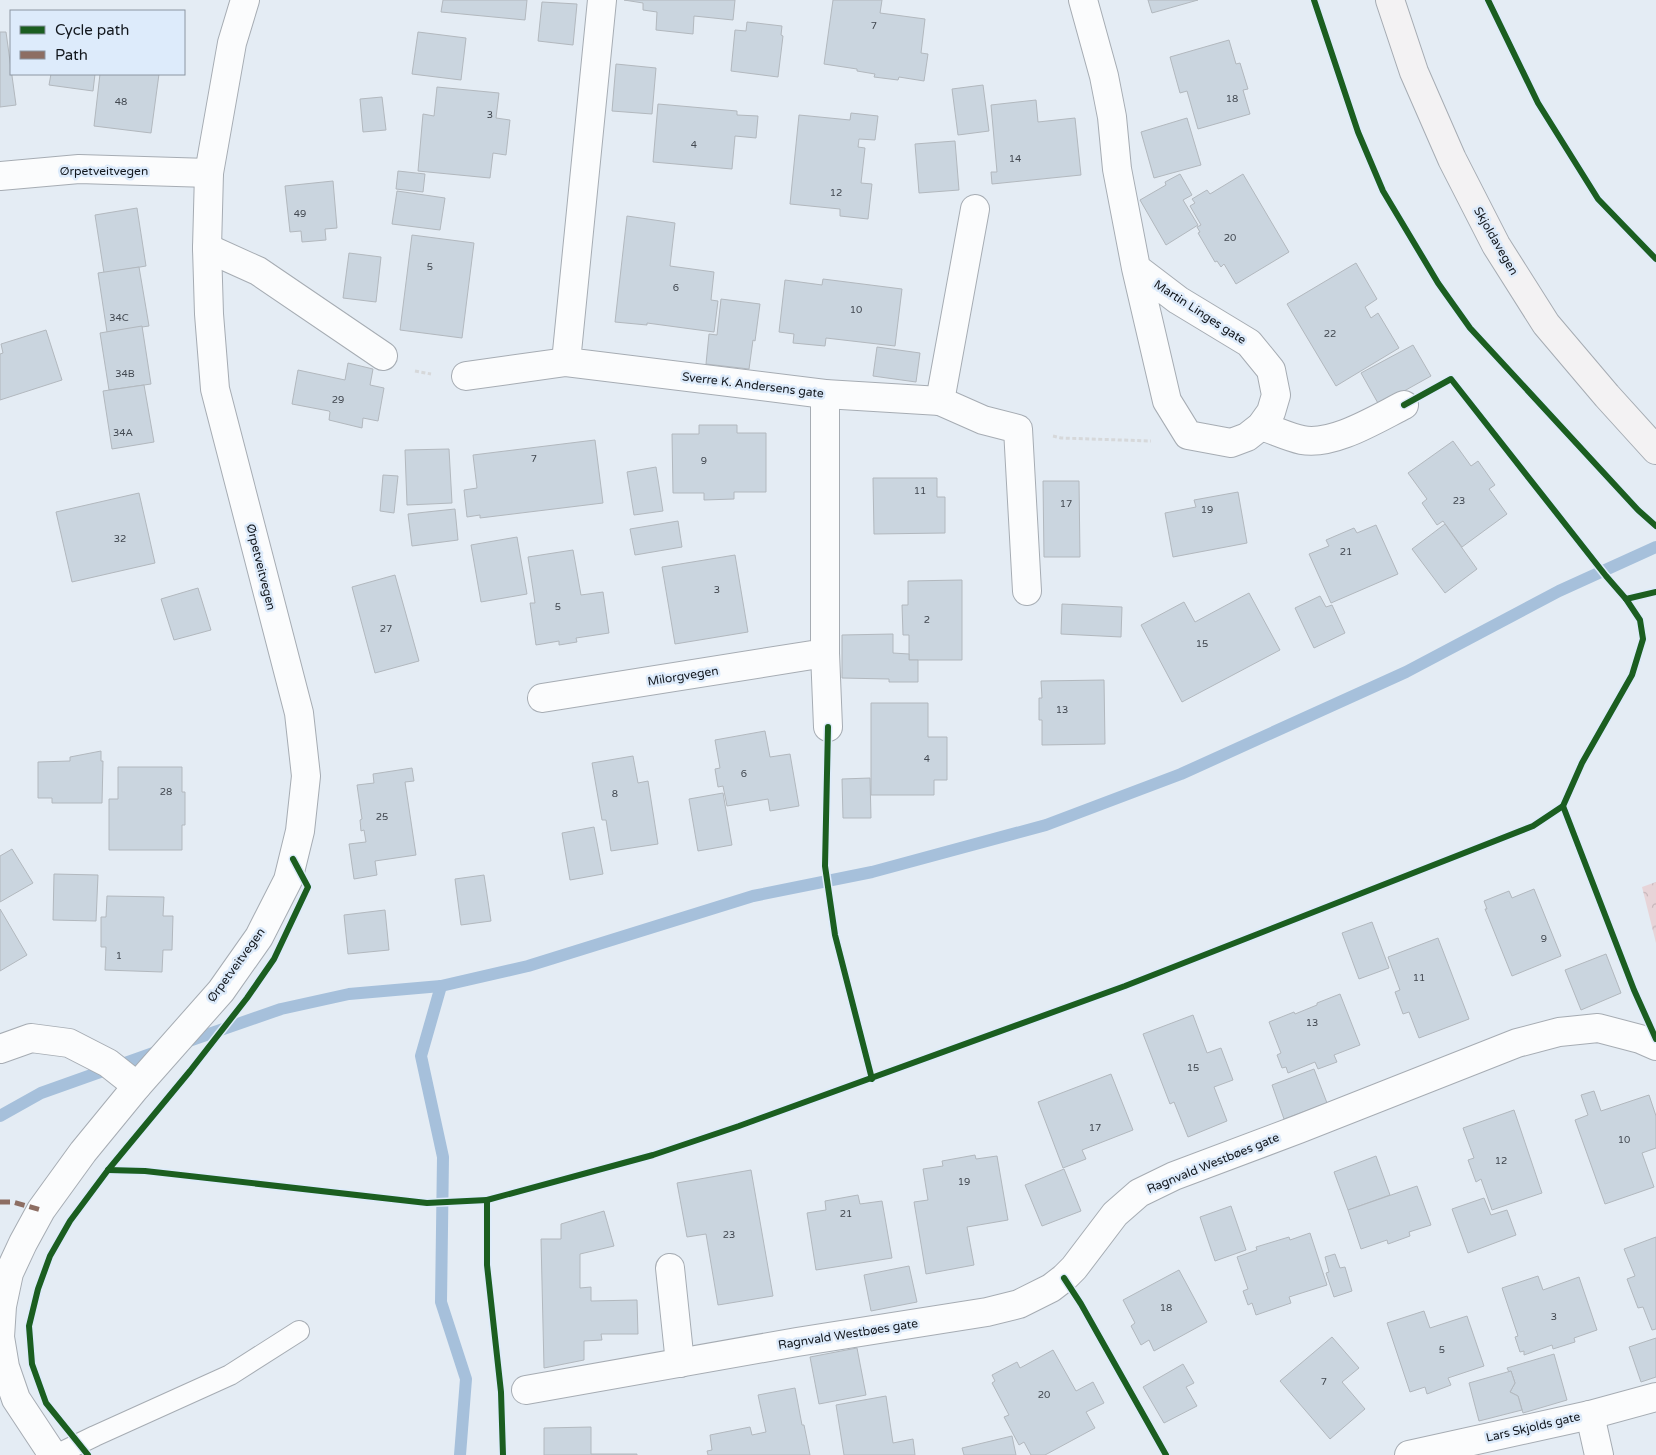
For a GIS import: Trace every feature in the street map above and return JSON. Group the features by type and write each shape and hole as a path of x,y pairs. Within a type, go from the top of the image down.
{"main road":[{"name":"Skjoldavegen","path":"1390,0 1414,72 1440,133 1496,245 1546,324 1656,450"}],"street":[{"name":"Ørpetveitvegen","path":"55,1455 16,1399 5,1368 0,1337 2,1306 9,1273 41,1210 83,1152 137,1086 221,991 259,937 288,880 300,831 306,776 299,713 215,389 209,314 207,248 209,173 232,42 245,0"},
{"path":"566,362 602,0"},
{"name":"Martin Linges gate","path":"1083,0 1104,76 1112,117 1117,169 1136,268 1167,401 1188,435 1231,443 1247,437 1261,426 1271,412 1276,395 1271,370 1249,343 1178,300 1136,268"},
{"name":"Ørpetveitvegen","path":"0,176 79,169 209,173"},
{"path":"940,401 975,209"},
{"path":"207,248 258,271 383,356"},
{"name":"Sverre K. Andersens gate","path":"466,376 566,362 825,394 940,401 983,420 1018,429"},
{"path":"825,394 825,653 828,727"},
{"path":"1261,426 1302,440 1325,440 1357,428 1404,405"},
{"path":"1018,429 1027,591"},
{"name":"Milorgvegen","path":"542,698 825,653"},
{"name":"Ragnvald Westbøes gate","path":"526,1390 797,1342 987,1312 1019,1304 1051,1288 1064,1278 1074,1268 1115,1214 1139,1193 1174,1176 1308,1126 1517,1043 1559,1032 1598,1028 1640,1039 1656,1046"},
{"path":"0,1049 31,1038 69,1043 108,1063 137,1086"},
{"path":"670,1268 680,1363"},
{"name":"Lars Skjolds gate","path":"1408,1455 1656,1398"},
{"path":"1590,1414 1599,1455"}],"lane":[{"path":"55,1455 230,1374 300,1331"}],"path":[{"path":"383,356 409,370 436,375 466,376"},
{"path":"1018,429 1060,438 1149,442 1171,440 1188,435"}],"green space":[{"path":"1656,882 1656,943 1642,887"}],"building":[{"path":"443,0 527,0 525,20 441,12"},
{"path":"624,0 735,0 733,20 694,16 693,34 656,30 657,12 643,10 643,3"},
{"path":"833,0 882,0 880,13 925,19 921,53 928,54 924,81 899,77 898,80 874,77 875,74 857,71 857,69 824,64"},
{"path":"1148,0 1198,0 1152,13"},
{"path":"542,2 577,4 573,45 538,41"},
{"path":"747,22 782,26 781,35 783,36 778,77 731,71 735,30 746,31"},
{"path":"0,32 6,32 10,75 12,75 16,105 0,107"},
{"path":"418,32 466,38 461,80 412,74"},
{"path":"1229,40 1236,64 1240,63 1248,89 1243,90 1250,114 1198,129 1187,91 1180,93 1170,57"},
{"path":"616,64 656,68 652,114 612,111"},
{"path":"51,75 95,75 93,91 49,85"},
{"path":"100,75 159,75 151,133 94,126"},
{"path":"983,85 989,131 958,135 952,89"},
{"path":"437,87 499,93 496,118 510,120 506,155 493,153 490,178 418,171 423,114 434,116"},
{"path":"382,97 386,130 363,132 360,99"},
{"path":"1036,100 1038,122 1075,118 1081,175 992,184 991,172 997,172 991,105"},
{"path":"658,104 737,111 737,115 758,116 756,138 735,136 732,169 653,162"},
{"path":"851,113 878,116 875,140 859,139 858,147 865,148 861,183 872,184 868,219 840,216 840,209 790,204 799,115 850,120"},
{"path":"1187,118 1201,165 1154,178 1141,132"},
{"path":"955,141 959,190 919,193 915,144"},
{"path":"398,171 425,174 423,192 396,189"},
{"path":"1180,174 1192,195 1183,200 1198,225 1166,245 1140,200 1166,185 1165,182"},
{"path":"1243,174 1289,252 1236,284 1224,264 1221,267 1217,261 1215,262 1198,233 1200,232 1197,227 1201,225 1190,206 1195,203 1192,199 1207,190 1210,194"},
{"path":"333,181 337,228 325,229 326,240 302,242 301,231 290,232 285,186"},
{"path":"397,191 445,198 440,230 392,224"},
{"path":"137,208 146,266 104,273 95,215"},
{"path":"627,216 675,223 670,266 714,272 711,300 718,301 714,332 647,323 647,325 615,322"},
{"path":"412,235 474,243 462,338 400,330"},
{"path":"349,253 381,257 376,302 343,298"},
{"path":"1356,263 1377,299 1365,307 1371,318 1378,313 1399,348 1336,386 1287,304"},
{"path":"139,267 149,326 107,332 98,273"},
{"path":"823,279 902,289 895,346 826,338 825,346 793,343 794,334 779,332 785,280 822,285"},
{"path":"721,299 760,304 749,369 706,364 709,334 717,335"},
{"path":"142,326 151,384 109,390 100,333"},
{"path":"46,330 62,380 0,400 0,354 3,353 1,344"},
{"path":"1413,345 1431,376 1379,405 1361,373"},
{"path":"877,347 920,353 916,382 873,376"},
{"path":"348,363 373,369 370,385 384,388 378,421 363,418 362,428 329,420 329,411 292,404 298,370 345,380"},
{"path":"144,385 154,442 112,449 103,391"},
{"path":"699,425 737,425 737,433 766,433 766,492 734,492 734,499 704,500 704,493 673,493 672,434 699,434"},
{"path":"595,440 603,503 480,518 480,515 467,517 464,490 477,488 473,455"},
{"path":"1453,441 1471,466 1478,461 1495,485 1489,489 1507,514 1462,547 1443,521 1437,525 1422,503 1427,499 1408,473"},
{"path":"449,449 452,503 407,505 405,450"},
{"path":"656,467 663,511 634,515 627,472"},
{"path":"383,475 398,476 394,513 380,511"},
{"path":"873,478 937,478 937,497 945,497 945,533 874,534"},
{"path":"1043,481 1079,481 1080,557 1044,557"},
{"path":"1238,492 1247,543 1173,557 1165,513 1196,507 1194,500"},
{"path":"139,493 155,563 72,582 56,512"},
{"path":"455,509 458,540 412,546 408,514"},
{"path":"678,521 682,547 635,555 630,529"},
{"path":"1445,524 1477,569 1445,593 1412,549"},
{"path":"1376,525 1398,574 1331,603 1309,554 1329,546 1326,540 1354,528 1357,533"},
{"path":"517,537 527,594 481,602 471,545"},
{"path":"573,550 581,595 603,592 609,633 576,638 577,642 559,645 559,641 536,645 530,603 535,603 528,557"},
{"path":"735,555 748,632 675,644 662,567"},
{"path":"395,575 419,661 375,673 352,587"},
{"path":"962,580 962,660 909,660 909,635 903,635 902,605 908,605 908,581"},
{"path":"198,588 211,630 174,640 161,599"},
{"path":"1249,593 1280,650 1182,702 1141,625 1184,602 1195,622"},
{"path":"1320,596 1326,607 1332,605 1345,633 1314,648 1295,608"},
{"path":"1062,604 1122,607 1121,637 1061,634"},
{"path":"893,634 893,653 909,654 909,660 918,660 918,682 889,682 889,679 842,678 842,635"},
{"path":"1104,680 1105,744 1042,745 1042,720 1039,720 1039,698 1042,698 1041,681"},
{"path":"871,703 928,703 928,737 947,737 947,780 934,780 934,795 871,795"},
{"path":"765,731 770,757 790,754 799,806 770,811 768,799 727,806 723,786 718,787 715,769 720,768 715,740"},
{"path":"101,751 101,761 103,761 102,803 52,803 52,798 38,798 38,762 70,761 70,757"},
{"path":"633,756 638,783 648,781 658,844 611,851 606,820 602,820 592,763"},
{"path":"118,767 182,767 182,792 185,792 185,825 182,825 182,850 109,850 109,799 118,799"},
{"path":"412,768 414,781 405,782 416,855 375,861 377,875 354,879 349,844 366,842 364,830 361,831 360,820 362,819 357,785 374,783 373,774"},
{"path":"870,778 871,818 843,818 842,779"},
{"path":"723,793 732,845 698,851 689,799"},
{"path":"594,827 603,874 570,880 562,833"},
{"path":"12,849 33,883 0,902 0,856"},
{"path":"54,874 98,875 96,921 53,920"},
{"path":"484,875 491,921 461,925 455,879"},
{"path":"1534,889 1561,956 1512,976 1485,909 1487,909 1484,901 1509,891 1512,898"},
{"path":"107,896 164,897 163,916 173,916 172,950 163,950 162,972 105,970 106,947 101,947 101,917 106,917"},
{"path":"0,909 27,955 0,971"},
{"path":"385,910 389,950 348,954 344,915"},
{"path":"1372,922 1389,968 1359,979 1342,933"},
{"path":"1438,938 1469,1019 1419,1038 1409,1012 1403,1014 1395,992 1400,990 1388,957"},
{"path":"1606,954 1621,993 1581,1010 1565,970"},
{"path":"1340,994 1360,1045 1334,1055 1337,1062 1318,1069 1315,1062 1288,1073 1286,1067 1282,1068 1277,1055 1281,1053 1269,1022 1294,1012 1295,1014"},
{"path":"1193,1015 1207,1053 1221,1048 1233,1080 1214,1087 1227,1121 1188,1137 1174,1102 1170,1104 1143,1034"},
{"path":"1314,1069 1327,1103 1284,1119 1272,1085"},
{"path":"1111,1074 1133,1130 1082,1150 1086,1159 1063,1168 1038,1102"},
{"path":"1594,1091 1601,1111 1649,1095 1656,1116 1656,1148 1642,1153 1654,1187 1605,1204 1575,1120 1588,1115 1581,1095"},
{"path":"1514,1110 1542,1193 1492,1210 1481,1179 1476,1182 1468,1160 1474,1158 1463,1128"},
{"path":"975,1155 976,1159 997,1156 1008,1220 967,1227 974,1265 926,1274 914,1202 928,1200 923,1169 943,1166 942,1161"},
{"path":"1376,1156 1390,1195 1348,1210 1334,1172"},
{"path":"1064,1169 1081,1211 1042,1226 1025,1185"},
{"path":"751,1170 773,1296 718,1305 706,1234 687,1237 677,1183"},
{"path":"1417,1186 1431,1225 1409,1232 1410,1236 1388,1244 1387,1240 1361,1249 1348,1210"},
{"path":"858,1195 860,1204 882,1201 892,1258 816,1270 807,1213 826,1210 825,1201"},
{"path":"1484,1198 1491,1215 1507,1210 1516,1235 1468,1253 1452,1209"},
{"path":"1231,1206 1246,1250 1215,1261 1200,1217"},
{"path":"604,1211 614,1246 580,1254 580,1288 591,1287 591,1301 637,1300 638,1334 601,1334 602,1340 584,1341 584,1360 544,1368 541,1239 561,1239 561,1224"},
{"path":"1310,1233 1327,1285 1289,1297 1291,1303 1256,1315 1252,1303 1248,1305 1243,1291 1248,1289 1237,1257 1257,1250 1256,1247 1289,1237 1290,1240"},
{"path":"1656,1237 1656,1329 1652,1330 1643,1307 1638,1308 1627,1279 1635,1276 1624,1249"},
{"path":"1335,1254 1340,1268 1345,1267 1352,1291 1334,1297 1326,1273 1329,1272 1325,1257"},
{"path":"909,1266 917,1302 871,1311 864,1275"},
{"path":"1179,1270 1207,1322 1154,1351 1149,1340 1141,1345 1131,1326 1135,1323 1123,1300"},
{"path":"1538,1276 1543,1290 1579,1277 1597,1330 1574,1338 1575,1342 1553,1349 1552,1345 1524,1355 1524,1351 1520,1352 1515,1337 1518,1336 1502,1288"},
{"path":"1424,1311 1430,1328 1467,1316 1484,1366 1448,1378 1451,1385 1427,1394 1425,1387 1410,1392 1387,1323"},
{"path":"1332,1337 1359,1368 1342,1382 1365,1409 1330,1439 1280,1381"},
{"path":"1656,1338 1656,1377 1641,1382 1629,1347"},
{"path":"857,1348 866,1395 819,1404 810,1357"},
{"path":"1053,1350 1076,1391 1093,1382 1104,1403 1086,1412 1095,1428 1045,1455 1031,1455 1024,1442 1019,1445 1004,1417 1009,1415 992,1383 995,1381 992,1375 1017,1362 1020,1368"},
{"path":"1554,1354 1567,1400 1523,1413 1518,1396 1510,1392 1515,1383 1511,1371 1509,1372 1507,1368"},
{"path":"1183,1364 1194,1383 1186,1387 1197,1406 1164,1423 1143,1387"},
{"path":"1511,1371 1515,1383 1510,1392 1518,1396 1522,1410 1479,1421 1469,1383"},
{"path":"795,1388 810,1455 708,1455 707,1451 712,1450 710,1435 750,1427 752,1435 766,1432 758,1395"},
{"path":"886,1396 893,1443 913,1439 915,1455 844,1455 836,1405"},
{"path":"591,1427 591,1454 637,1455 544,1455 544,1428"},
{"path":"1012,1436 1016,1455 964,1455 962,1448"}],"waterway":[{"path":"183,1043 281,1009 349,994 441,986 528,966 753,896 872,872 1046,825 1181,774 1406,672 1559,591 1656,547"},
{"path":"441,986 421,1056 443,1157 441,1302 466,1379 460,1455"},
{"path":"0,1116 41,1093 159,1051"}],"marked path":[{"path":"0,1202 13,1202 41,1210"}],"cycle path":[{"path":"1314,0 1358,132 1383,191 1438,283 1470,328 1638,510 1656,526"},
{"path":"1488,0 1538,103 1598,199 1656,259"},
{"path":"1404,405 1451,379 1626,599 1656,592"},
{"path":"503,1455 501,1392 487,1265 487,1200 653,1155 739,1126 1125,986 1533,826 1563,806 1582,763 1632,675 1643,639 1640,620 1626,599"},
{"path":"828,727 825,866 835,935 872,1079"},
{"path":"1563,806 1634,990 1656,1039"},
{"path":"88,1455 46,1403 32,1364 29,1326 38,1289 50,1256 70,1221 108,1170 190,1071 247,998 274,959 308,887 293,859"},
{"path":"108,1170 145,1171 427,1203 487,1200"},
{"path":"1064,1278 1081,1304 1166,1455"}]}
